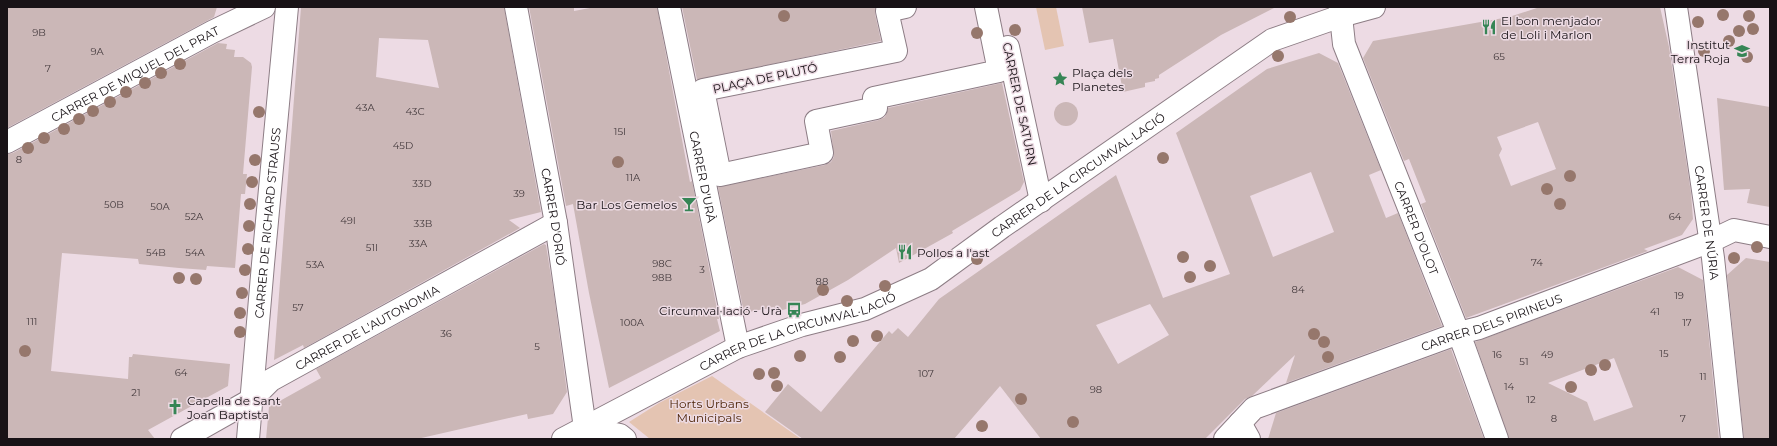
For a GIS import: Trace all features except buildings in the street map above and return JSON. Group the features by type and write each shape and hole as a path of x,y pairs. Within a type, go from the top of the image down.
{"street":[{"name":"CARRER DE MIQUEL DEL PRAT","path":"7,142 212,32 264,7"},
{"name":"CARRER DE RICHARD STRAUSS","path":"248,439 287,7"},
{"name":"CARRER D'ORIÓ","path":"516,7 556,223 586,428"},
{"name":"CARRER D'URÀ","path":"669,7 738,347"},
{"name":"PLAÇA DE PLUTÓ","path":"905,7 887,11 896,51 703,90 720,175 822,153 816,121 876,108 874,98 999,71 986,7"},
{"name":"CARRER DE SATURN","path":"999,7 1041,201"},
{"name":"CARRER DE LA CIRCUMVAL·LACIÓ","path":"563,439 738,347 802,325 865,309 931,279 1002,227 1272,40 1341,11 1374,7"},
{"name":"CARRER DE NÚRIA","path":"1676,7 1711,241 1732,439"},
{"name":"CARRER D'OLOT","path":"1341,11 1344,44 1459,333 1497,439"},
{"name":"CARRER DE L'AUTONOMIA","path":"182,439 251,400 271,380 556,223"},
{"name":"CARRER DELS PIRINEUS","path":"1225,439 1245,431 1254,408 1459,333 1479,328 1711,241 1734,230 1770,237"},
{"path":"586,428 620,435 625,439"}],"green space":[{"path":"1036,7 1056,7 1064,46 1045,50"},
{"name":"Horts Urbans Municipals","path":"712,376 801,439 650,439 629,422 659,403"}],"place":[{"name":"El bon menjador de Loli i Marlon","path":"1489,27"},
{"name":"Institut Terra Roja","path":"1742,51"},
{"name":"Plaça dels Planetes","path":"1060,79"},
{"name":"Bar Los Gemelos","path":"689,204"},
{"name":"Pollos a l'ast","path":"905,252"},
{"name":"Circumval·lació - Urà","path":"794,310"},
{"name":"Capella de Sant Joan Baptista","path":"175,407"}]}
